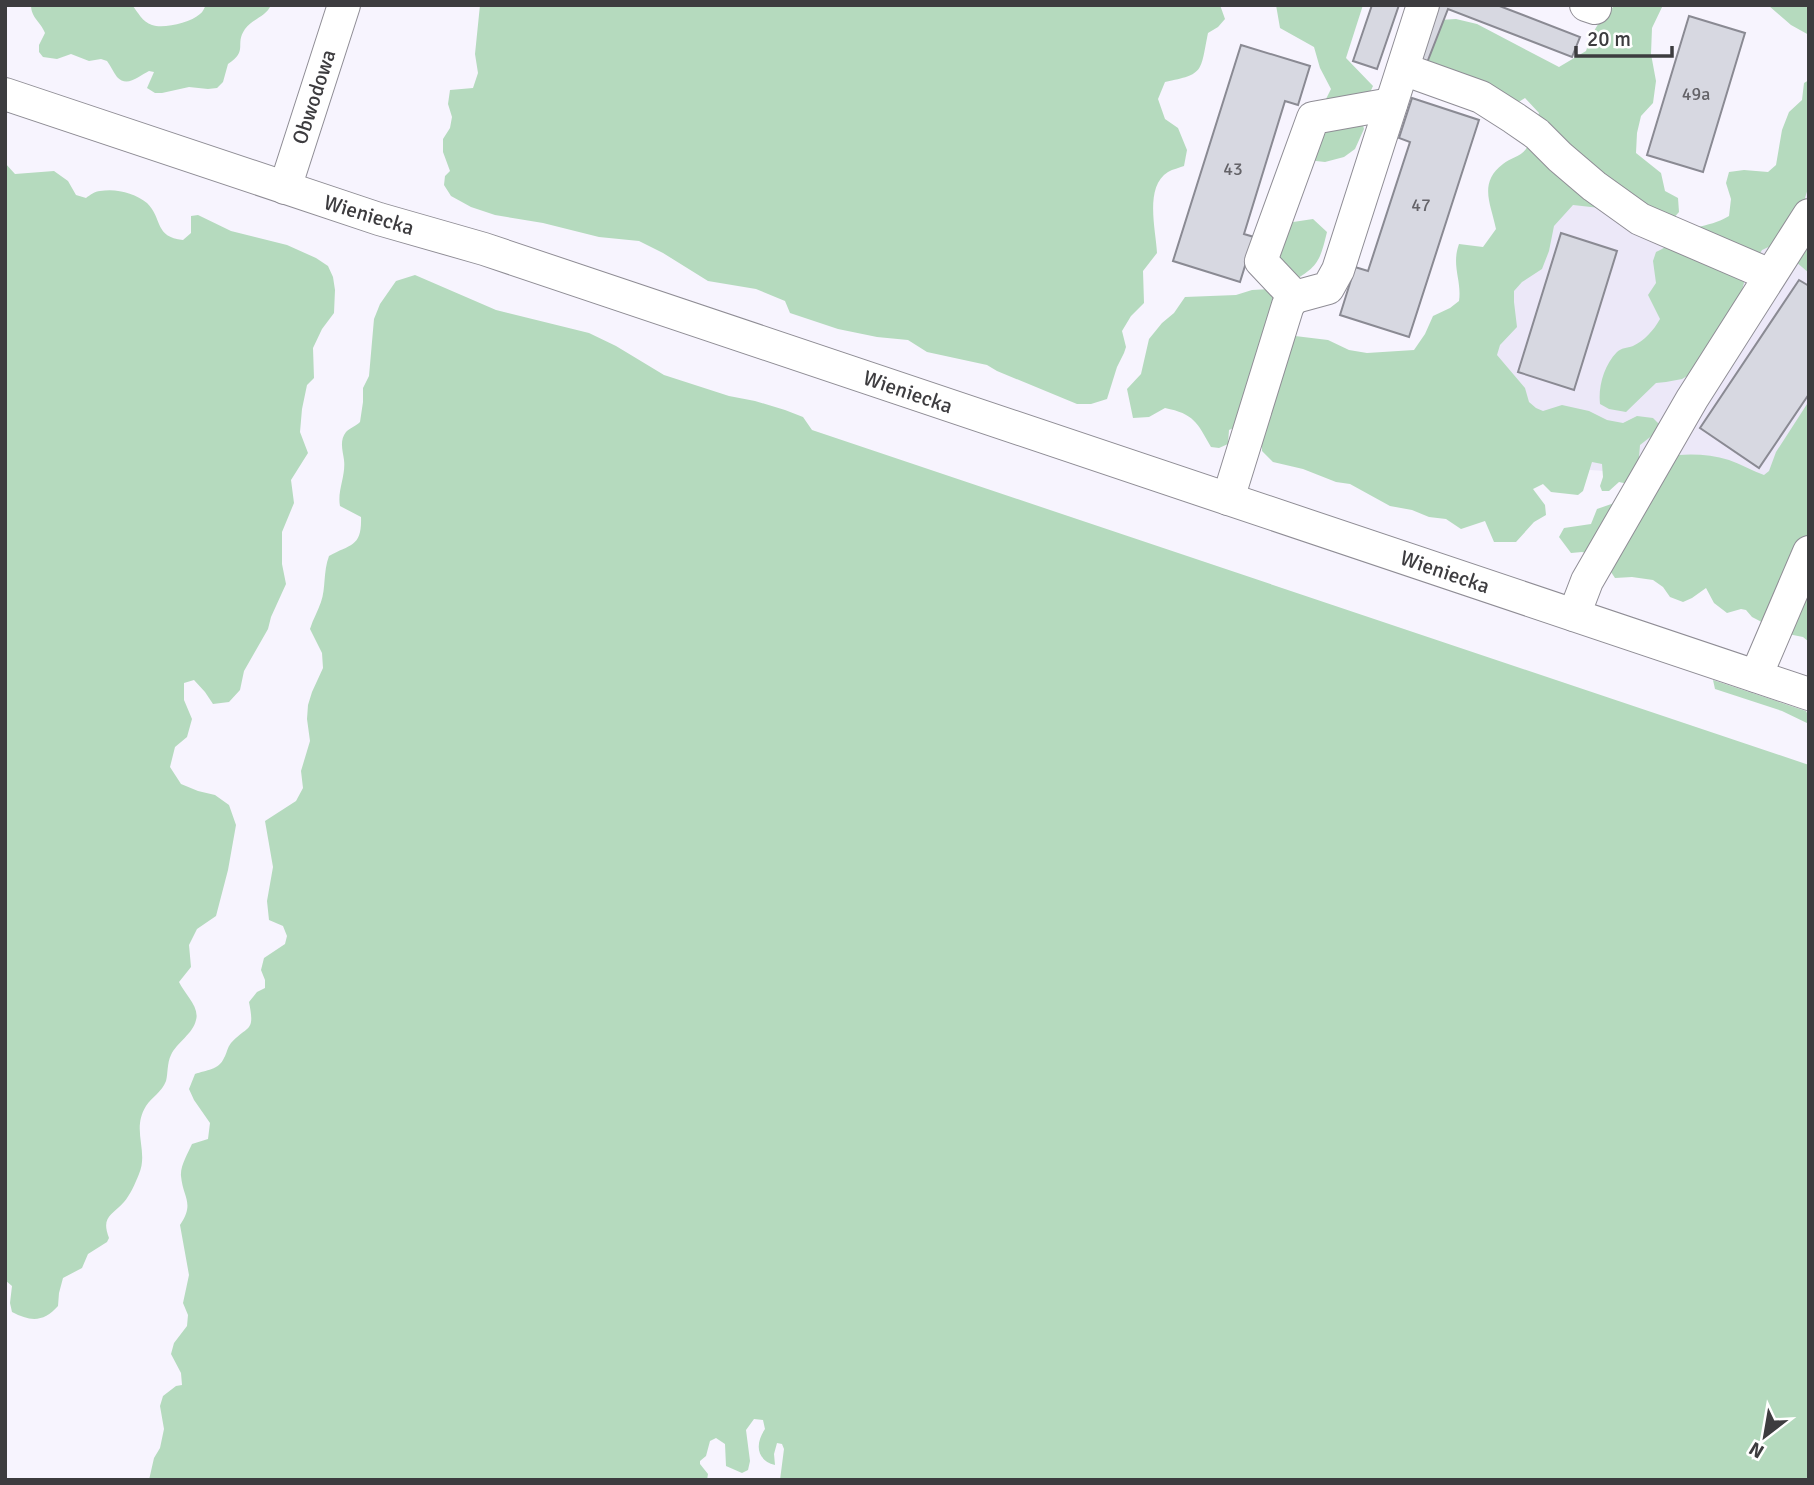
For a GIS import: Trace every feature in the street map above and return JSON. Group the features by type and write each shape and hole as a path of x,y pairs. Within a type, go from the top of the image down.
{"street":[{"name":"Obwodowa","path":"285,188 344,5"},
{"path":"1228,499 1288,305 1295,297 1328,288 1338,270 1423,5"},
{"path":"1403,69 1481,97 1537,134 1594,186 1640,219 1770,275"},
{"name":"Wieniecka","path":"5,94 379,219 484,249 1809,694"},
{"path":"1295,297 1261,261 1312,118 1391,104"},
{"path":"1574,615 1587,581 1672,434 1809,215"},
{"path":"1756,676 1809,552"}],"shaded area":[{"path":"1809,160 1809,485 1457,461 1543,174 1727,240"}],"green space":[{"path":"31,5 132,5 146,22 163,26 190,20 201,13 206,5 271,5 245,29 240,51 228,64 223,82 217,88 189,87 155,93 147,88 154,72 149,71 133,80 125,81 117,77 107,61 101,59 89,61 71,54 57,59 43,57 39,52 39,45 45,33"},
{"path":"480,5 1220,5 1225,19 1208,33 1204,56 1198,69 1187,76 1165,82 1158,99 1165,119 1178,128 1187,150 1184,166 1168,172 1156,188 1153,210 1157,253 1143,271 1144,303 1131,316 1122,331 1126,347 1107,399 1091,404 1077,404 987,365 927,352 908,340 838,329 790,313 785,301 756,289 708,281 639,241 599,237 543,223 495,215 471,207 451,196 444,185 445,176 450,171 443,152 443,139 450,128 452,117 448,104 450,90 473,88 478,73 475,54"},
{"path":"1276,5 1363,5 1346,58 1373,86 1360,114 1364,129 1355,149 1344,157 1325,162 1307,160 1315,121 1331,89 1320,68 1314,47 1280,28"},
{"path":"1615,5 1663,5 1652,28 1651,54 1656,81 1653,103 1641,116 1636,153 1661,173 1665,191 1678,198 1679,212 1657,237 1638,236 1620,219 1600,208 1573,205 1554,226 1542,269 1522,282 1514,291 1517,327 1500,345 1497,355 1525,388 1529,402 1543,411 1562,405 1623,423 1637,416 1653,418 1661,426 1640,445 1639,457 1642,459 1708,455 1729,460 1764,475 1769,471 1776,452 1809,401 1809,642 1803,637 1783,633 1752,617 1746,610 1727,613 1714,603 1706,588 1683,602 1670,597 1663,587 1653,580 1615,578 1606,558 1582,552 1571,553 1559,537 1564,528 1591,524 1597,509 1620,501 1633,485 1619,482 1609,491 1602,491 1602,464 1592,462 1583,491 1578,495 1551,492 1543,484 1533,489 1545,505 1546,515 1534,522 1516,542 1494,542 1485,521 1461,529 1446,519 1390,506 1350,484 1273,462 1262,451 1262,439 1238,426 1229,430 1228,444 1219,448 1211,447 1194,420 1175,410 1165,408 1149,417 1133,418 1127,389 1141,374 1149,339 1185,297 1236,295 1252,290 1270,289 1280,224 1313,219 1327,232 1316,262 1307,272 1291,282 1295,336 1328,340 1349,350 1367,353 1414,350 1433,316 1459,301 1456,259 1459,244 1483,247 1496,229 1488,186 1495,171 1526,149 1539,113 1525,98 1498,115 1423,73 1439,20 1456,19 1477,24 1559,67 1586,51 1600,21"},
{"path":"1765,5 1809,5 1809,35 1791,25"},
{"path":"1809,80 1809,185 1805,198 1809,201 1809,273 1775,244 1762,250 1745,279 1739,302 1701,368 1682,379 1656,383 1626,412 1609,409 1600,404 1603,376 1612,357 1620,350 1641,341 1660,319 1648,295 1656,283 1653,261 1656,252 1691,230 1729,216 1731,199 1726,183 1729,172 1768,172 1776,165 1782,130 1789,112 1802,100 1804,83"},
{"path":"5,163 15,174 54,171 68,181 76,195 86,198 106,190 137,196 152,209 163,231 174,238 183,240 191,233 191,216 198,215 231,231 287,245 328,266 335,290 334,313 313,348 314,378 307,385 302,409 300,432 308,453 291,480 294,503 282,532 282,564 286,584 268,629 244,671 240,690 229,702 213,704 194,680 184,683 184,700 192,719 187,737 175,747 170,767 181,784 215,795 229,805 236,825 216,916 197,929 189,945 191,967 179,982 194,1005 196,1020 192,1030 171,1055 166,1081 142,1115 142,1165 128,1196 107,1221 107,1242 88,1254 82,1268 63,1278 58,1306 48,1315 37,1319 25,1318 12,1312 12,1286 5,1280"},
{"path":"415,275 496,310 589,333 664,375 729,396 785,410 803,417 812,430 1809,765 1809,1480 780,1480 784,1449 782,1444 777,1443 775,1465 764,1459 759,1451 765,1429 763,1420 754,1419 746,1430 750,1461 748,1470 742,1473 726,1466 725,1444 716,1438 710,1441 706,1456 700,1461 708,1474 707,1480 149,1480 164,1429 160,1406 163,1396 176,1386 182,1385 181,1373 171,1354 174,1343 187,1326 188,1315 183,1303 189,1275 180,1225 187,1211 187,1200 181,1172 192,1144 208,1139 210,1123 189,1089 195,1074 219,1065 231,1043 251,1024 249,1002 257,992 265,988 261,970 264,958 285,944 287,936 283,926 269,920 267,901 273,867 265,821 296,801 303,788 301,771 310,741 308,705 323,668 322,653 310,629 323,597 329,556 354,543 361,527 361,517 340,506 344,466 343,439 346,432 360,422 363,388 369,376 374,319 380,304 396,281"},
{"path":"1713,680 1806,711 1809,724 1782,711 1715,689"}],"building":[{"path":"1372,5 1399,5 1377,69 1353,61"},
{"path":"1432,5 1497,5 1580,37 1572,57 1448,9 1423,73 1408,67"},
{"path":"1689,16 1745,33 1703,172 1647,155"},
{"path":"1241,45 1310,66 1298,105 1285,101 1244,234 1254,237 1240,282 1173,261"},
{"path":"1412,98 1479,120 1409,337 1340,315 1355,267 1368,271 1410,142 1399,138"},
{"path":"1561,233 1617,251 1574,390 1518,372"},
{"path":"1799,280 1809,286 1809,394 1759,468 1700,428"}]}
